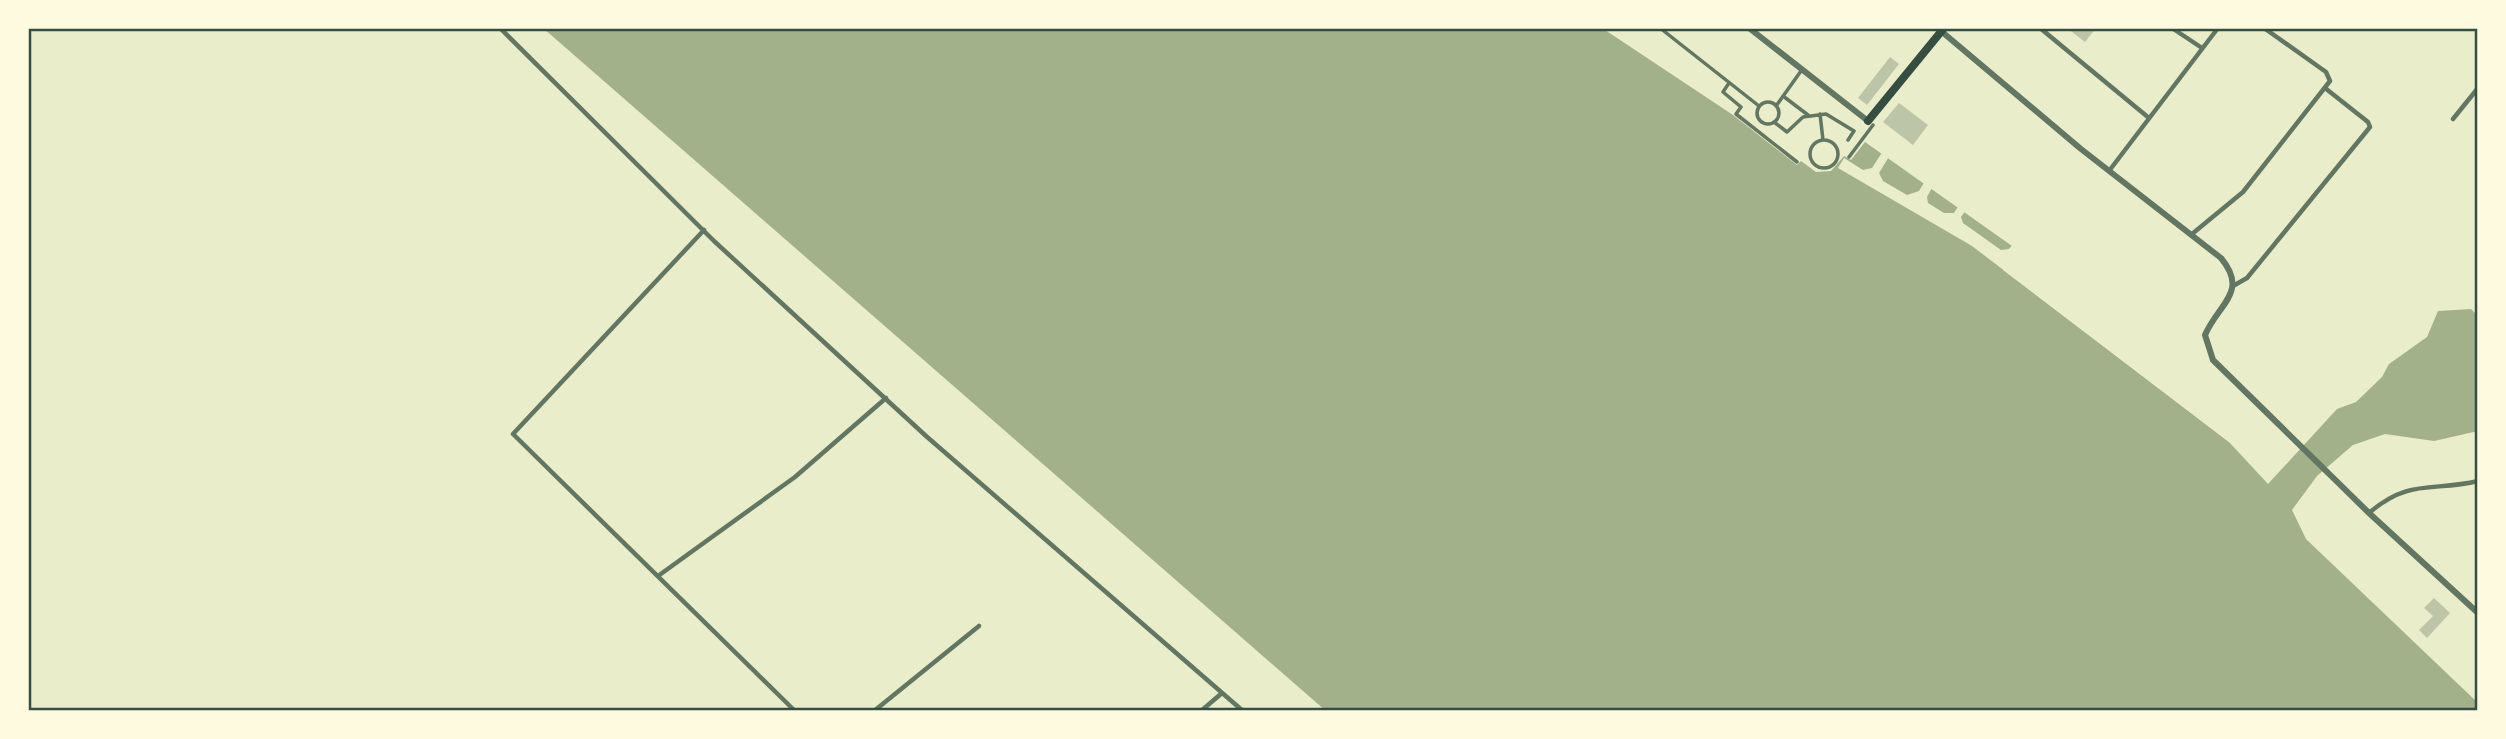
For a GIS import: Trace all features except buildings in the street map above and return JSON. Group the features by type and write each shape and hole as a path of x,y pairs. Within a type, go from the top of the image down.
{"highway":[{"path":"1871,123 1942,30"}],"street":[{"path":"500,28 704,230 886,398 1242,711"},
{"path":"1660,28 1759,106"},
{"path":"1749,28 1871,123 1849,157"},
{"path":"2040,28 2048,31 2149,118"},
{"path":"2172,28 2202,48"},
{"path":"2109,171 2218,28"},
{"path":"2192,234 2243,192 2330,81 2329,75 2264,28"},
{"path":"1942,30 2109,171 2192,234 2230,270 2233,286"},
{"path":"1776,106 1802,69"},
{"path":"1729,83 1723,92 1741,107 1736,114 1797,162"},
{"path":"2325,88 2368,122 2370,127 2247,278 2233,286 2210,324 2206,346 2213,360 2241,390 2478,612"},
{"path":"2453,119 2478,88"},
{"path":"1783,96 1808,115"},
{"path":"1774,122 1779,112 1776,106 1766,102 1759,106 1757,114 1760,121 1774,122 1787,132 1808,115 1820,113 1838,118 1854,131 1848,140"},
{"path":"1820,113 1824,140"},
{"path":"1824,140 1834,145 1838,156 1834,164 1822,168 1813,164 1809,156 1812,146 1824,140"},
{"path":"704,230 513,434 794,711"},
{"path":"658,576 777,492 886,398"},
{"path":"2370,513 2387,497 2404,490 2478,481"},
{"path":"874,711 979,626"},
{"path":"1201,711 1222,693"}],"shaded area":[{"path":"543,28 1602,28 1733,115 1797,165 1801,161 1816,172 1831,171 1844,156 1851,160 1865,142 2012,246 2003,270 2229,442 2268,484 2337,409 2356,402 2382,377 2389,364 2427,337 2438,311 2471,309 2478,316 2478,431 2434,441 2385,434 2353,445 2317,476 2292,510 2306,539 2478,703 2478,711 1326,711"}],"pier":[{"path":"1883,151 1890,155 1879,173 1883,181 1907,195 1919,191 1925,181 1933,186 1927,197 1928,203 1944,213 1954,213 1959,205 1966,210 1961,217 1963,223 2001,250 2009,249 2014,243 2007,269 2231,439 2229,442 1972,246 1838,168 1844,158 1863,170 1872,168"}]}
